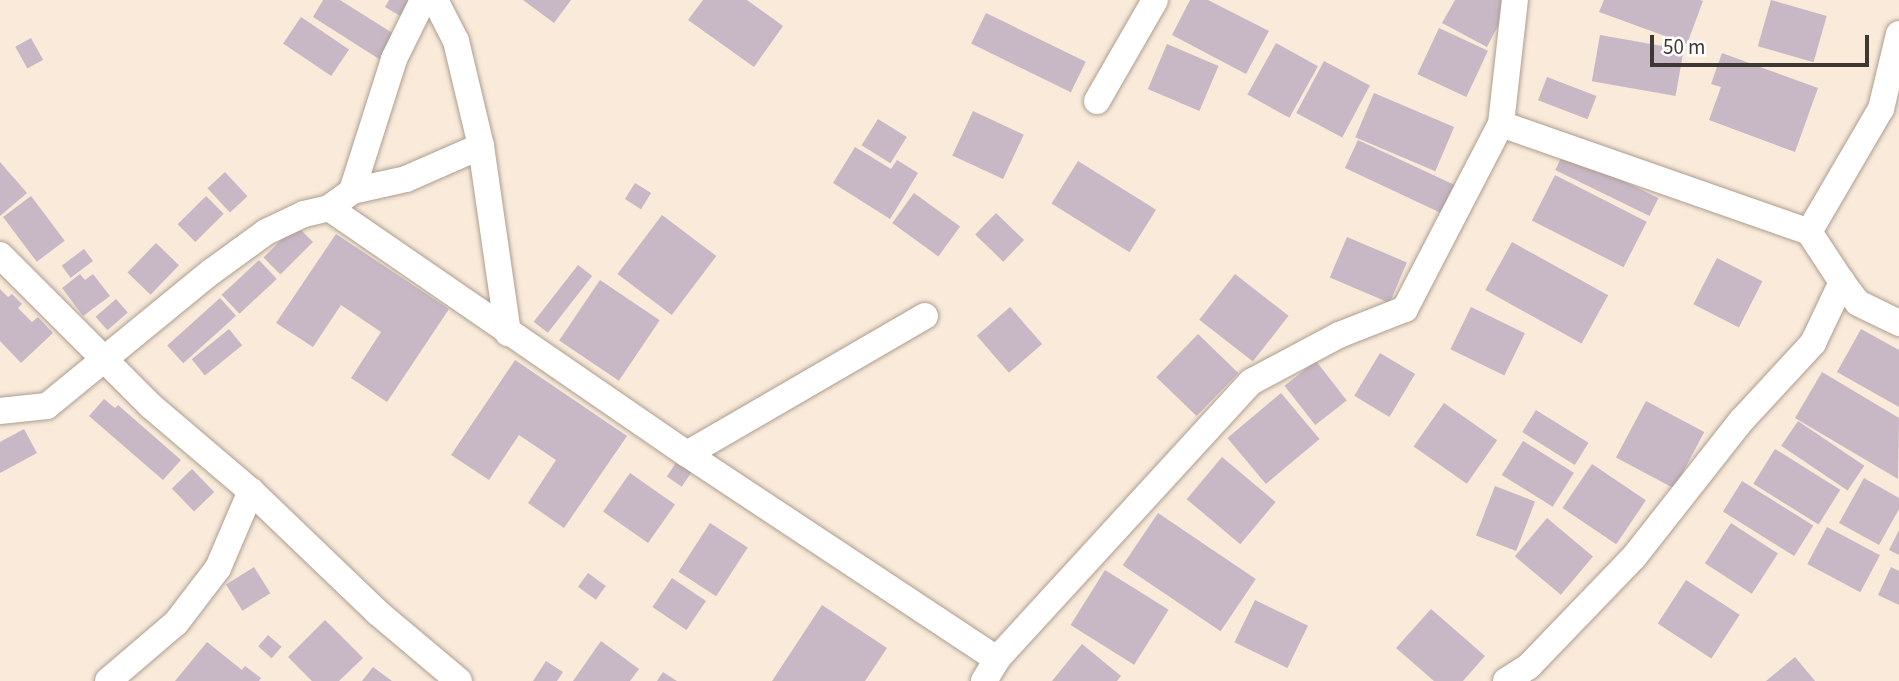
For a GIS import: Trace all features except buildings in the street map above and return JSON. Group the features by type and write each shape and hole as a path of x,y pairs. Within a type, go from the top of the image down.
{"street":[{"path":"352,191 394,59 423,0"},
{"path":"435,0 456,41 481,146 508,333"},
{"path":"1097,101 1155,0"},
{"path":"329,208 687,454 990,670 1251,382 1339,335 1405,309 1501,124 1515,0"},
{"path":"1809,232 1881,109 1899,34"},
{"path":"1501,124 1809,232 1858,303 1899,323"},
{"path":"0,411 47,407 211,272 266,232 304,214 329,208 352,191 406,179 481,146"},
{"path":"0,255 151,406 251,491 377,611 459,681"},
{"path":"1506,681 1529,666 1634,558 1742,420 1813,343 1842,282"},
{"path":"687,454 925,316"},
{"path":"108,681 176,623 218,568 251,491"}]}
